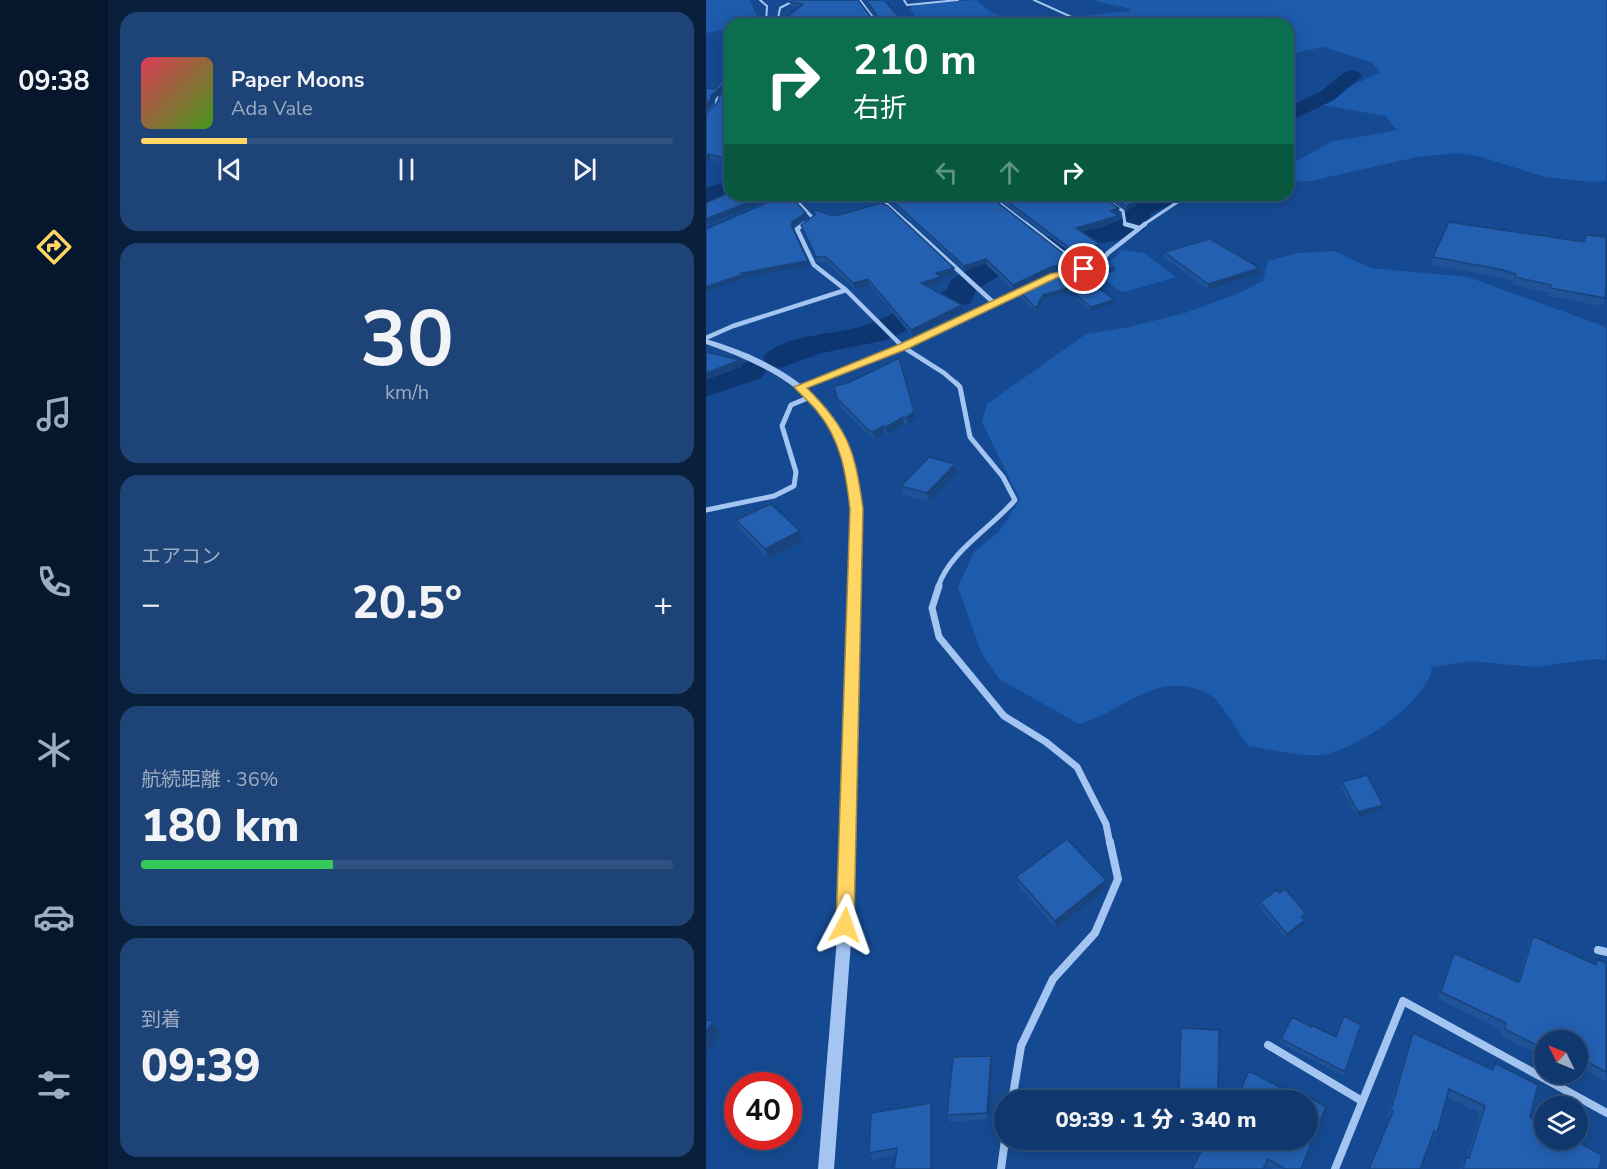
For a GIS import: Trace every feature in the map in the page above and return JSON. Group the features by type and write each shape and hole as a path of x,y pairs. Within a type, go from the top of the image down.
{"street":[{"path":"760,0 768,6 767,18"},
{"path":"778,18 780,8 795,0"},
{"path":"860,0 874,18"},
{"path":"904,0 907,5 958,0"},
{"path":"1034,0 1073,18"},
{"path":"706,115 716,105 716,100 724,93"},
{"path":"797,201 813,218 797,229 814,265 846,290 903,347 944,373 960,387 970,437 1003,477 1015,500 999,519 964,547 940,582 932,608 939,637 1004,716 1046,742 1077,767 1106,824 1118,879 1095,933 1053,979 1021,1046 1014,1090"},
{"path":"883,201 995,304"},
{"path":"997,201 1084,269"},
{"path":"1108,201 1123,211 1125,224 1136,227"},
{"path":"800,387 903,347 1053,276 1099,264 1136,227 1177,201"},
{"path":"706,340 733,326 846,290"},
{"path":"706,340 741,353 779,372 800,387 822,409 841,437 851,470 856,509 847,902 826,1169"},
{"path":"706,510 774,496 794,486 796,472 782,426 791,405 810,397"},
{"path":"1335,1169 1403,1001 1606,1113"},
{"path":"1268,1046 1362,1101"},
{"path":"1001,1169 1004,1150"}],"shaded area":[{"path":"706,0 750,0 758,18 724,18 724,30 706,33"},
{"path":"976,0 1004,18 916,18 910,8 915,5"},
{"path":"1092,0 1606,0 1606,181 1590,182 1545,177 1478,156 1457,153 1417,157 1311,181 1294,182 1294,163 1331,142 1397,130 1385,116 1322,105 1320,101 1380,72 1371,62 1323,47 1294,53 1294,18 1234,16 1228,18 1087,18 1081,16 1129,11 1130,9"},
{"path":"1117,251 1144,253 1176,277 1125,292 1119,291 1097,273 1120,253"},
{"path":"1334,251 1371,268 1468,277 1606,327 1606,660 1593,659 1535,667 1471,661 1432,667 1418,695 1388,723 1352,744 1335,752 1321,755 1294,754 1248,746 1216,700 1204,691 1196,689 1170,686 1155,689 1079,724 999,679 981,652 958,587 974,552 999,532 1020,500 982,422 987,404 1086,334 1129,327 1185,313 1239,293 1263,281 1268,261 1298,253"}],"building":[{"path":"794,0 858,0 872,18 786,18 803,4 790,2"},
{"path":"866,0 884,0 900,18 879,18"},
{"path":"724,78 724,84 706,104 706,88 715,89"},
{"path":"724,92 723,158 706,155 706,114 717,103"},
{"path":"724,195 724,201 752,201 706,219 706,203"},
{"path":"771,201 791,201 797,203 806,213 793,221 791,225 808,261 742,273 744,274 706,287 706,229"},
{"path":"896,201 996,201 1073,261 1051,267 1013,285 986,259 964,266 895,203"},
{"path":"1007,201 1108,201 1119,208 1111,211 1118,216 1076,228 1100,244 1089,247 1098,254 1084,259"},
{"path":"1119,201 1136,202 1126,206"},
{"path":"882,203 954,268 936,273 941,277 921,283 962,305 911,330 868,279 853,283 826,257 816,257 801,225 815,215 813,209 830,215 839,215"},
{"path":"1449,222 1584,242 1586,235 1606,237 1605,298 1550,288 1551,285 1515,277 1516,274 1499,269 1433,257"},
{"path":"1210,239 1260,268 1208,284 1164,252"},
{"path":"1105,260 1114,267 1083,275 1114,300 1091,307 1068,288 1043,295 1036,308 1020,292 1054,276 1101,264"},
{"path":"706,352 740,360 706,373"},
{"path":"899,358 914,411 906,418 903,417 873,432 867,429 837,398 834,386 848,383"},
{"path":"929,457 955,464 927,493 901,486"},
{"path":"771,504 800,531 765,549 736,520"},
{"path":"1367,775 1383,805 1358,812 1342,782"},
{"path":"1067,839 1106,880 1055,921 1016,877"},
{"path":"1285,889 1306,913 1301,917 1305,920 1287,934 1260,902 1277,890 1280,893"},
{"path":"1533,936 1596,965 1597,959 1606,963 1606,1072 1588,1062 1588,1030 1534,1030 1534,1044 1505,1029 1506,1023 1441,992 1454,953 1518,982"},
{"path":"1344,1016 1361,1025 1345,1072 1281,1039 1292,1017 1336,1037"},
{"path":"706,1019 713,1022 706,1032"},
{"path":"1181,1028 1219,1030 1218,1090 1179,1089"},
{"path":"1413,1033 1493,1070 1495,1063 1538,1085 1530,1117 1534,1119 1534,1150 1588,1150 1588,1148 1602,1155 1599,1169 1463,1169 1466,1157 1469,1158 1485,1106 1449,1089 1437,1133 1434,1131 1420,1169 1369,1169 1393,1111 1391,1110"},
{"path":"991,1056 987,1113 947,1115 953,1057"},
{"path":"1249,1071 1285,1090 1241,1090"},
{"path":"1318,1102 1326,1107 1318,1127"},
{"path":"931,1103 931,1169 894,1169 897,1148 869,1153 871,1113"},
{"path":"1202,1150 1309,1150 1301,1169 1285,1169 1268,1159 1263,1169 1192,1169"}],"waterway":[{"path":"1294,112 1327,96 1352,76"},
{"path":"706,197 724,190"},
{"path":"780,358 814,345 876,333 934,304 960,297 962,286 1000,263 1042,246 1109,234 1135,223 1139,210 1158,201"},
{"path":"706,387 749,371"}],"route":[{"path":"845,925 856,509 851,470 841,437 822,409 800,387 903,347 1053,276 1084,269"}]}
